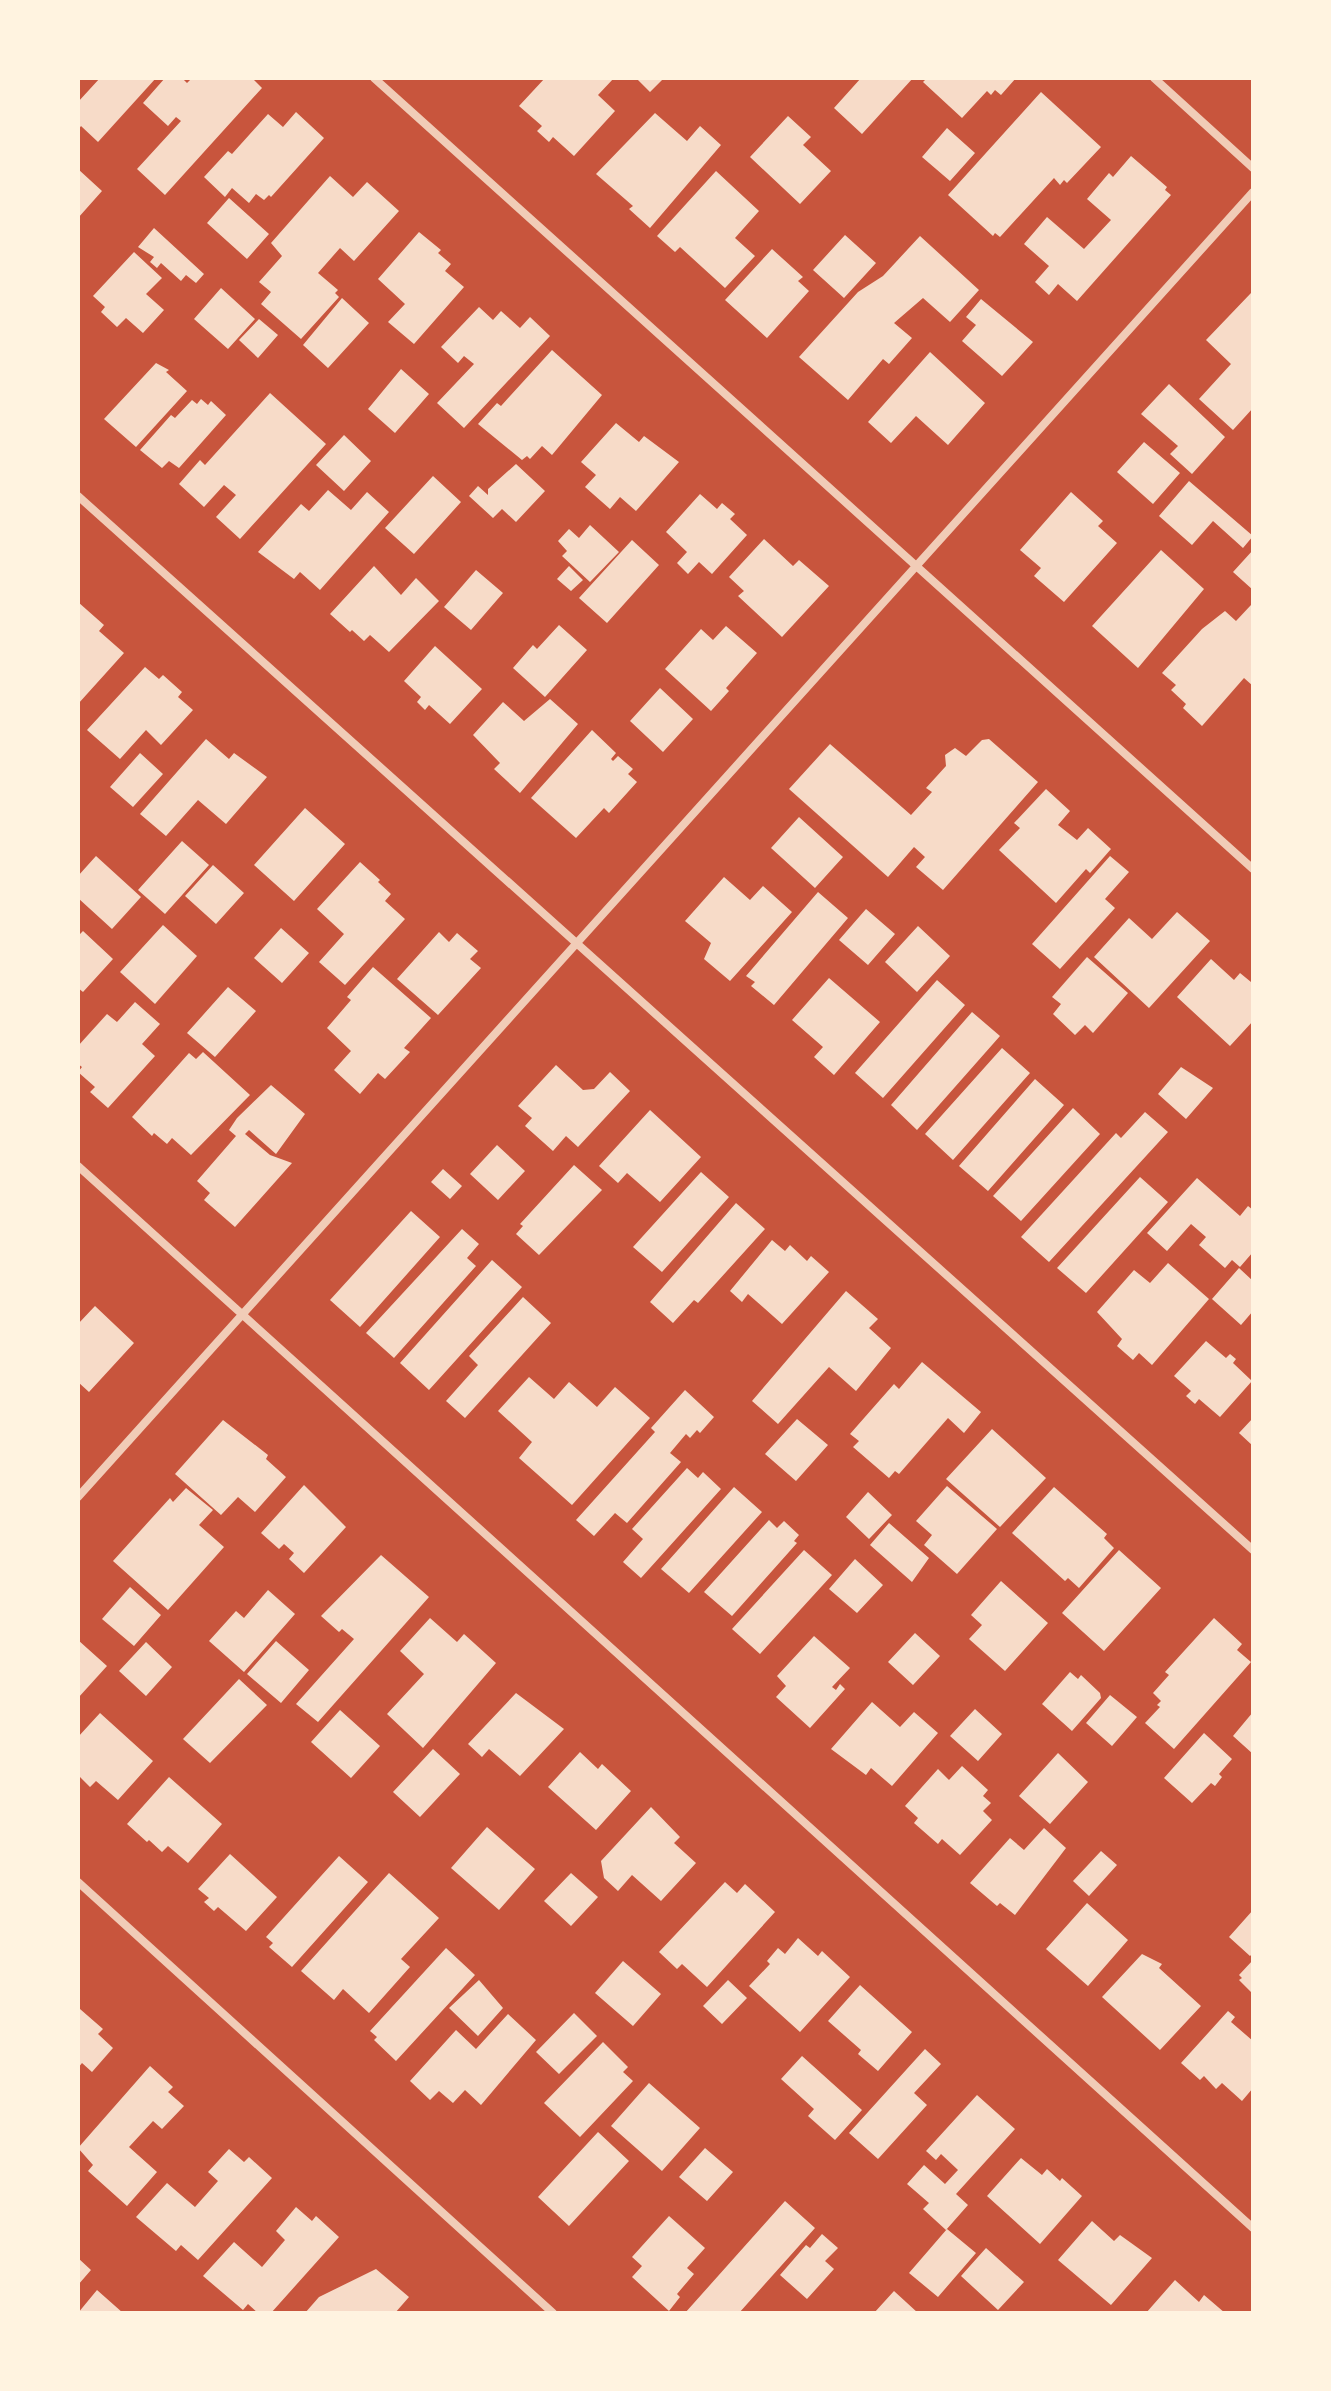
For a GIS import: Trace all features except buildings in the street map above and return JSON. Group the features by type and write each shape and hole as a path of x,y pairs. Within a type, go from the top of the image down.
{"street":[{"path":"374,78 1253,869"},
{"path":"1154,78 1253,168"},
{"path":"78,1497 1253,192"},
{"path":"78,496 1253,1550"},
{"path":"78,1166 1253,2228"},
{"path":"78,1882 553,2313"}]}
